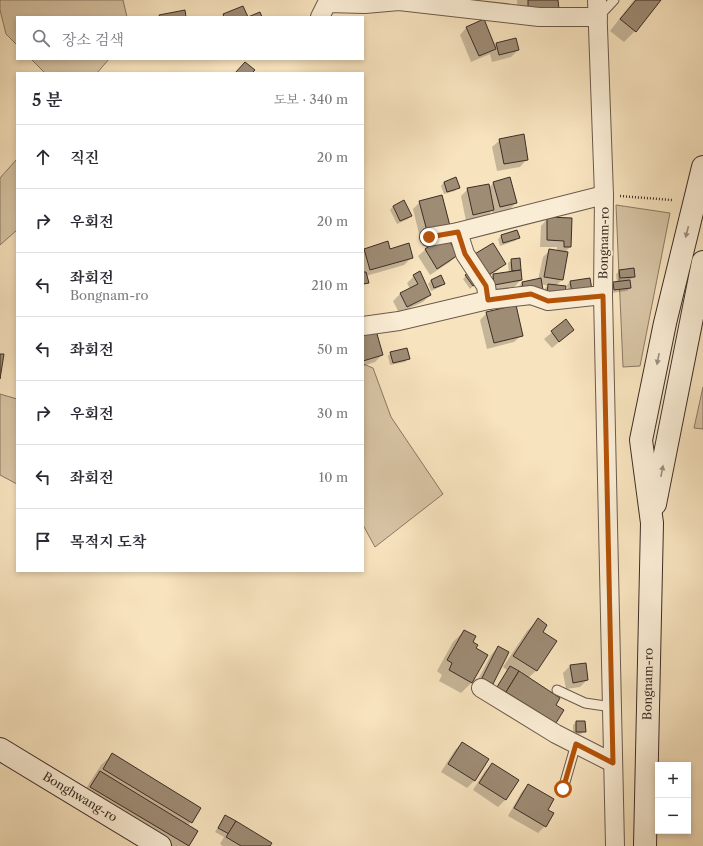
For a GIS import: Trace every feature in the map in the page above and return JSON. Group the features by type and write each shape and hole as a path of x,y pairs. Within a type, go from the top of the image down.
{"main road":[{"name":"Bongnam-ro","path":"645,846 652,523 642,440 665,323 703,167"},
{"name":"Bongnam-ro","path":"652,523 703,262"},
{"name":"Bonghwang-ro","path":"0,749 160,846"}],"street":[{"path":"320,16 326,3 365,4 399,1 539,18 597,8"},
{"name":"Bongnam-ro","path":"597,8 604,195 603,296 615,846"},
{"path":"429,237 458,232 604,195"},
{"path":"458,232 465,254 486,286 488,300"},
{"path":"364,326 399,321 488,300 531,294 548,301 603,296"},
{"path":"481,688 556,734 613,763"}],"lane":[{"path":"597,8 614,0"},
{"path":"557,690 585,703 612,707"},
{"path":"563,789 576,744"}],"path":[{"path":"604,195 672,200"}],"shaded area":[{"path":"0,0 123,0 127,16 16,16 16,44 6,34 0,10"},
{"path":"32,60 108,60 98,72 44,72"},
{"path":"16,160 16,231 0,245 0,178"},
{"path":"616,205 670,213 640,366 623,367"},
{"path":"364,364 373,368 391,417 443,494 375,547 364,527"},
{"path":"703,387 703,429 694,428"},
{"path":"0,394 16,399 16,483 0,475"}],"building":[{"path":"528,0 558,0 559,9 528,9"},
{"path":"636,0 661,0 636,32 620,19"},
{"path":"243,6 248,16 224,16 223,14"},
{"path":"185,10 186,16 160,16"},
{"path":"260,12 262,16 250,16"},
{"path":"484,19 496,49 479,56 466,27"},
{"path":"516,38 519,50 499,55 496,43"},
{"path":"245,62 255,70 253,72 236,72"},
{"path":"524,134 528,160 504,164 499,139"},
{"path":"456,177 460,188 447,192 444,182"},
{"path":"510,177 517,203 500,207 493,182"},
{"path":"489,184 494,210 473,215 467,188"},
{"path":"442,195 450,226 427,231 419,201"},
{"path":"404,200 412,216 400,221 393,206"},
{"path":"547,217 572,218 571,247 564,247 564,241 547,240"},
{"path":"517,230 520,238 503,243 501,235"},
{"path":"438,240 450,242 458,255 437,269 425,249"},
{"path":"388,241 390,249 409,243 413,258 370,270 364,249"},
{"path":"493,243 506,264 487,276 473,255"},
{"path":"549,249 568,252 563,280 544,277"},
{"path":"520,258 521,270 512,271 511,259"},
{"path":"634,268 635,277 620,278 619,270"},
{"path":"521,270 522,280 494,285 493,274"},
{"path":"420,271 431,295 407,307 400,293 418,284 413,275"},
{"path":"471,271 479,282 473,286 465,275"},
{"path":"364,272 366,272 369,283 364,284"},
{"path":"441,275 445,284 434,288 431,280"},
{"path":"541,278 543,290 524,294 522,282"},
{"path":"590,278 592,290 572,293 570,281"},
{"path":"630,280 631,288 614,290 613,282"},
{"path":"548,284 566,286 565,295 547,294"},
{"path":"516,305 523,336 494,343 486,312"},
{"path":"566,319 574,330 559,342 551,331"},
{"path":"375,327 383,355 364,361 364,330"},
{"path":"407,348 410,359 393,363 390,352"},
{"path":"0,354 4,354 0,379"},
{"path":"538,618 547,625 543,632 557,641 537,671 513,656"},
{"path":"464,630 476,636 473,642 478,645 476,648 488,655 472,683 449,670 452,663 447,660"},
{"path":"498,646 509,652 493,684 482,678"},
{"path":"586,663 588,680 573,683 570,665"},
{"path":"510,666 519,671 506,692 497,687"},
{"path":"519,671 560,698 556,705 564,710 556,723 506,692"},
{"path":"576,721 585,721 586,732 576,732"},
{"path":"462,742 489,759 475,781 448,764"},
{"path":"112,753 201,808 192,823 103,769"},
{"path":"492,763 519,780 506,800 479,783"},
{"path":"100,771 198,831 189,846 90,787"},
{"path":"528,784 554,799 548,810 554,813 546,827 514,808"},
{"path":"225,815 236,821 229,834 218,828"},
{"path":"236,821 272,843 270,846 241,846 226,837"}],"route":[{"path":"429,237 458,232 465,254 486,286 488,300 531,294 548,301 603,296 613,763 576,744 563,789"}]}
